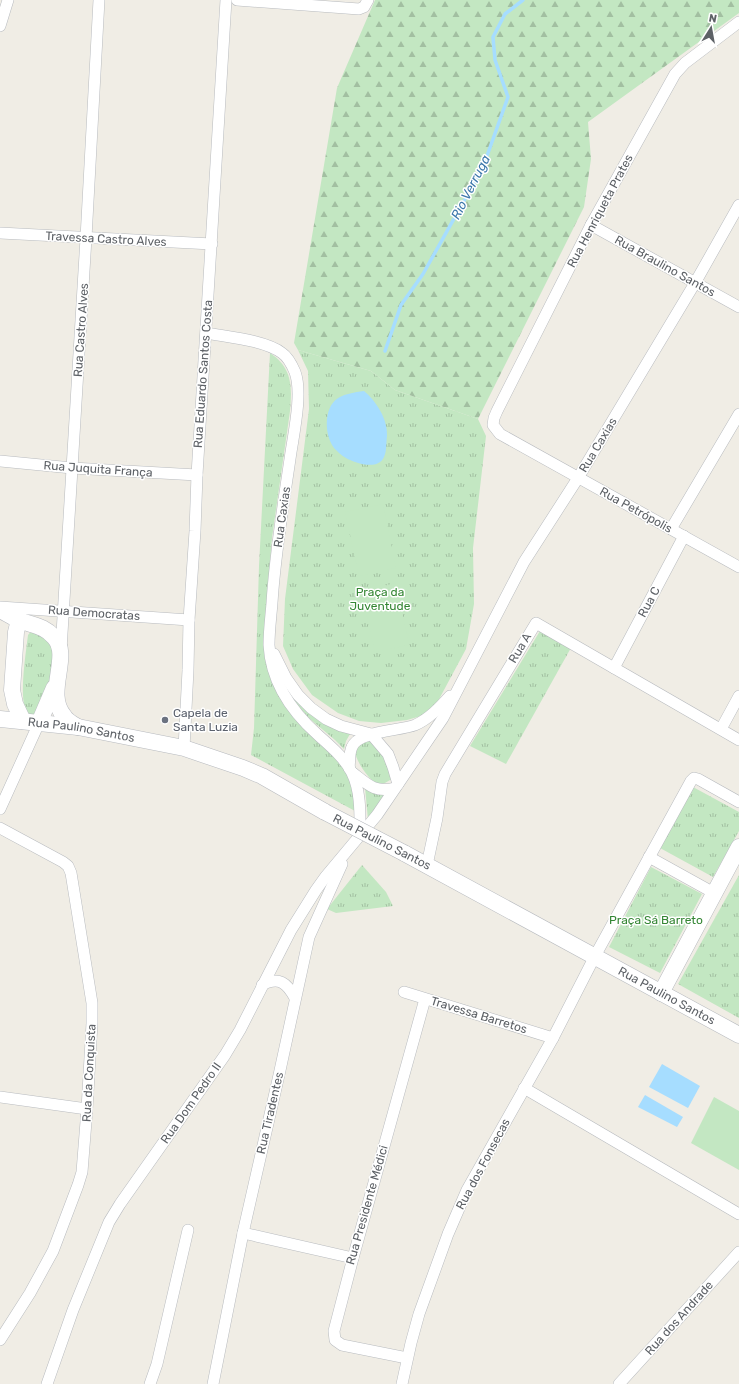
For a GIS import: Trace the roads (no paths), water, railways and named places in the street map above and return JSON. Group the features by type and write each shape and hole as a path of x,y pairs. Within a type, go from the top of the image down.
{"main road":[{"path":"0,608 20,620 41,627 49,632 58,642 60,659 56,682 56,702 64,718 78,727"},
{"path":"20,620 16,632 12,690 15,704 23,721"},
{"path":"39,723 56,682"},
{"name":"Rua Paulino Santos","path":"0,719 78,727 184,748 262,776 325,812 404,852 739,1035"},
{"path":"661,993 739,848"}],"street":[{"path":"0,26 8,0"},
{"name":"Rua Castro Alves","path":"60,659 99,0"},
{"name":"Rua Eduardo Santos Costa","path":"184,748 197,475 226,0"},
{"path":"237,0 365,4"},
{"name":"Rua Henriqueta Prates","path":"493,425 497,411 591,225 675,74 685,63 738,23"},
{"name":"Rua Caxias","path":"459,687 524,562 578,478 695,283 739,205"},
{"name":"Rua Braulino Santos","path":"591,225 739,307"},
{"name":"Travessa Castro Alves","path":"0,233 212,244"},
{"name":"Rua Caxias","path":"206,333 261,343 273,347 286,356 297,378 298,387 296,419 275,563 270,645 274,672 286,698 298,715 333,748 351,771 358,792 360,836"},
{"path":"671,529 739,414"},
{"name":"Rua Petrópolis","path":"493,425 500,434 739,567"},
{"name":"Rua Juquita França","path":"0,462 72,468 197,475"},
{"name":"Rua C","path":"614,668 684,536"},
{"name":"Rua Democratas","path":"0,608 189,620"},
{"name":"Rua A","path":"427,865 437,818 442,782 445,774 535,624 739,740"},
{"name":"Rua Caxias","path":"270,645 286,678 298,695 311,708 326,719 341,726 371,734"},
{"path":"371,734 388,754 394,767 396,786 379,790 364,782 351,771 351,753 353,744 371,734 413,726 423,721 442,706 459,687"},
{"name":"Rua Dom Pedro II","path":"47,1384 73,1310 109,1222 120,1204 225,1055 240,1030 291,930 316,890 377,815 443,718 459,687"},
{"path":"721,729 739,696"},
{"path":"0,809 39,723"},
{"path":"595,956 691,781 694,778 698,779 739,802"},
{"name":"Rua da Conquista","path":"0,828 68,866 71,873 92,1003 87,1109 82,1172 54,1251 30,1293 0,1340"},
{"name":"Rua Tiradentes","path":"213,1384 242,1234 279,1075 308,937 349,849"},
{"path":"649,857 714,893"},
{"name":"Rua dos Fonsecas","path":"402,1384 407,1358 419,1314 448,1234 466,1190 553,1038 595,956"},
{"path":"262,985 272,980 279,981 287,986 295,998"},
{"name":"Travessa Barretos","path":"404,992 553,1038"},
{"name":"Rua Presidente Médici","path":"407,1358 342,1345 335,1340 334,1331 425,999"},
{"path":"524,1088 739,1214"},
{"path":"0,1097 87,1109"},
{"path":"150,1384 157,1364 188,1230"},
{"path":"242,1234 353,1258"},
{"name":"Rua dos Andrade","path":"619,1384 739,1252"}],"water":[{"path":"364,391 377,405 386,423 387,430 385,455 381,461 372,465 360,464 343,456 332,445 327,430 327,419 331,405 344,395"},
{"path":"662,1064 700,1086 688,1108 649,1087"},
{"path":"645,1095 683,1117 677,1127 638,1107"}],"waterway":[{"name":"Rio Verruga","path":"385,351 401,305 423,274 483,167 508,97 495,60 493,37 505,14 523,0"}],"place":[{"name":"Capela de Santa Luzia","path":"165,720"}],"park label":[{"name":"Praça da Juventude","path":"380,599"},
{"name":"Praça Sá Barreto","path":"656,920"}]}
